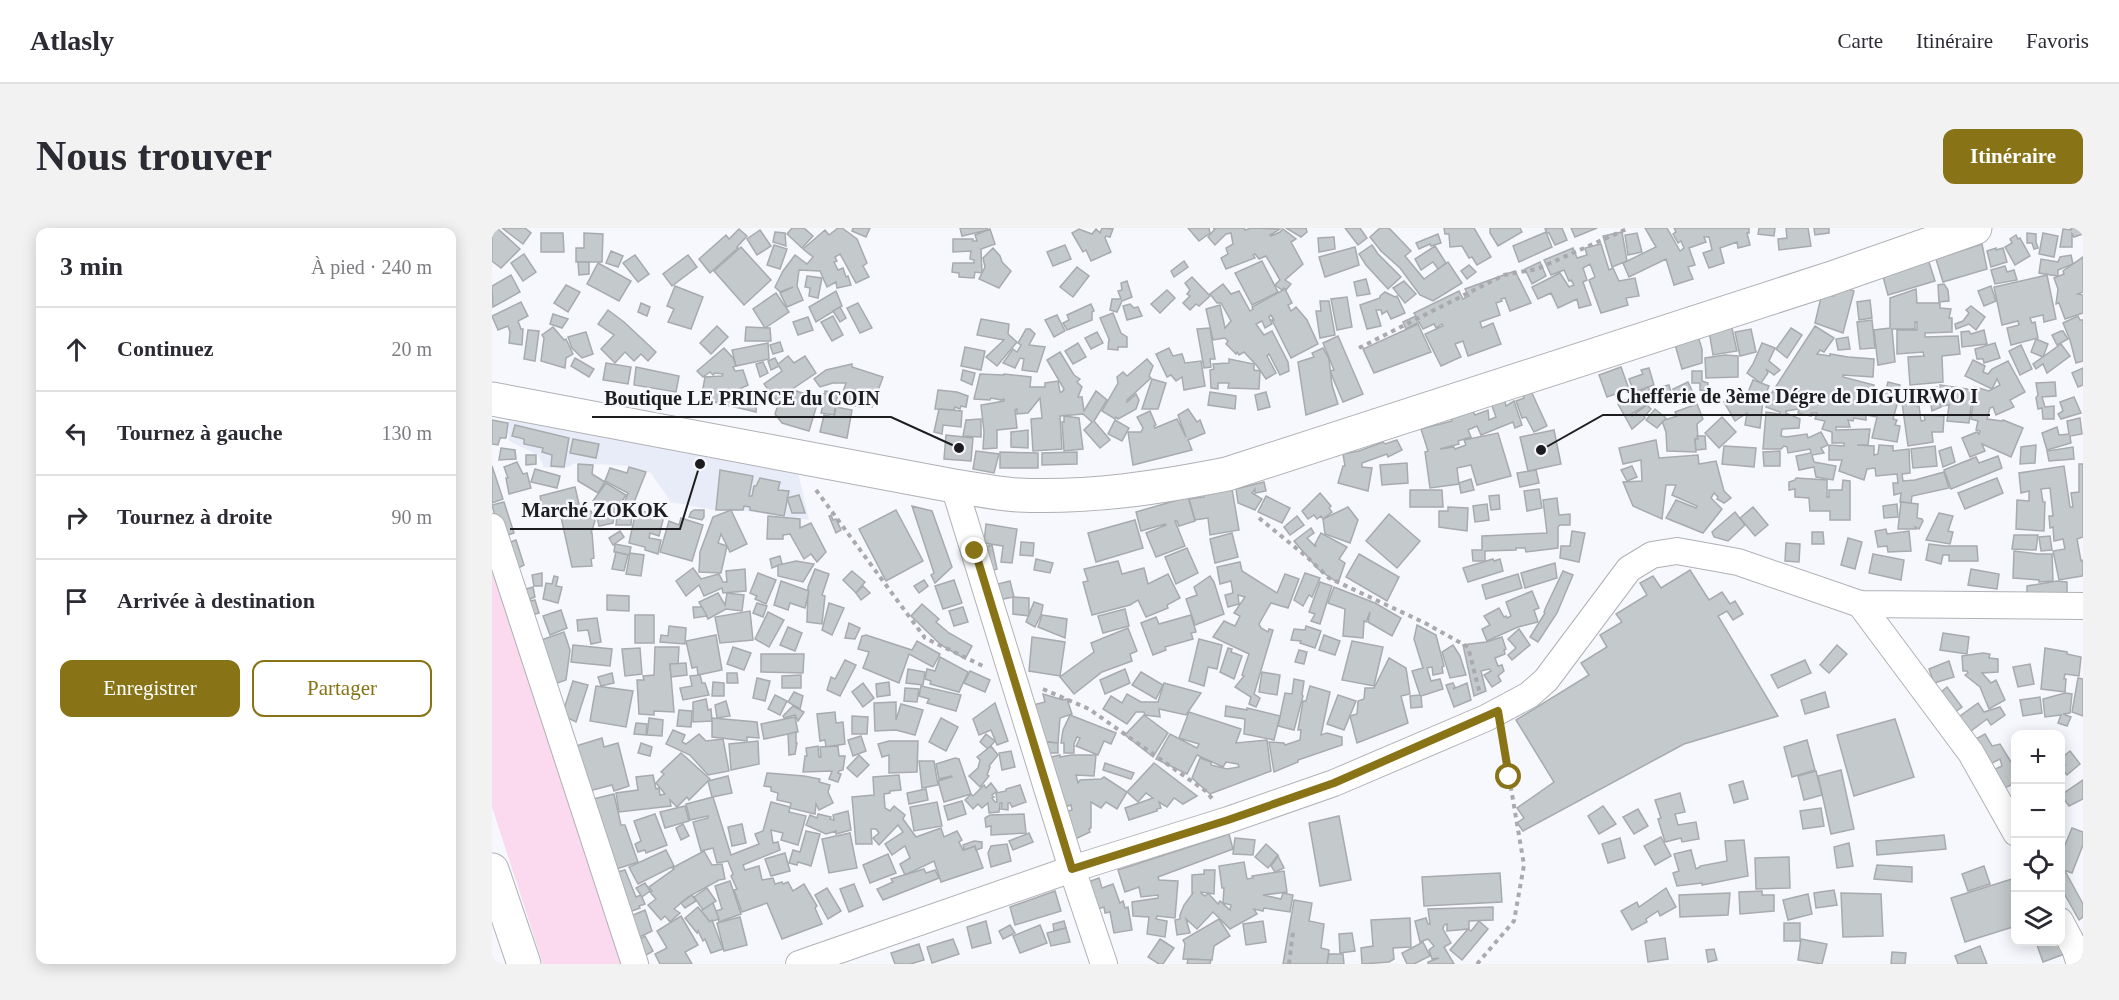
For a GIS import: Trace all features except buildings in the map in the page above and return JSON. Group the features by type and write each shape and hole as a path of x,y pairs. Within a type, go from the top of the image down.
{"main road":[{"path":"492,399 954,486 1016,495 1085,495 1156,488 1227,474 1818,283 1975,228"},
{"path":"492,870 524,964"}],"street":[{"path":"954,486 1072,869 1104,964"},
{"path":"492,527 635,964"},
{"path":"799,964 1072,869 1228,820 1334,783 1492,715 1529,695 1546,680 1629,569 1652,555 1677,551 1738,562 1860,604 2083,606"},
{"path":"1860,604 1971,753 2011,824"},
{"path":"2065,929 2080,964"}],"path":[{"path":"1359,348 1504,274 1537,269 1629,228"},
{"path":"1259,518 1329,578 1468,646 1492,715 1524,865 1514,921 1477,964"},
{"path":"1289,964 1293,932"}],"shaded area":[{"path":"508,416 797,468 809,520 732,509 714,510 671,502 651,473 629,466 576,463 563,469 544,467 538,455 509,441"},
{"path":"492,538 631,964 543,964 492,807"}],"place":[{"name":"Boutique LE PRINCE du COIN","path":"959,448"},
{"name":"Chefferie de 3ème Dégre de DIGUIRWO I","path":"1541,450"},
{"name":"Marché ZOKOK","path":"700,464"}],"route":[{"path":"975,551 1072,869 1228,820 1334,783 1498,711 1509,777"}]}
